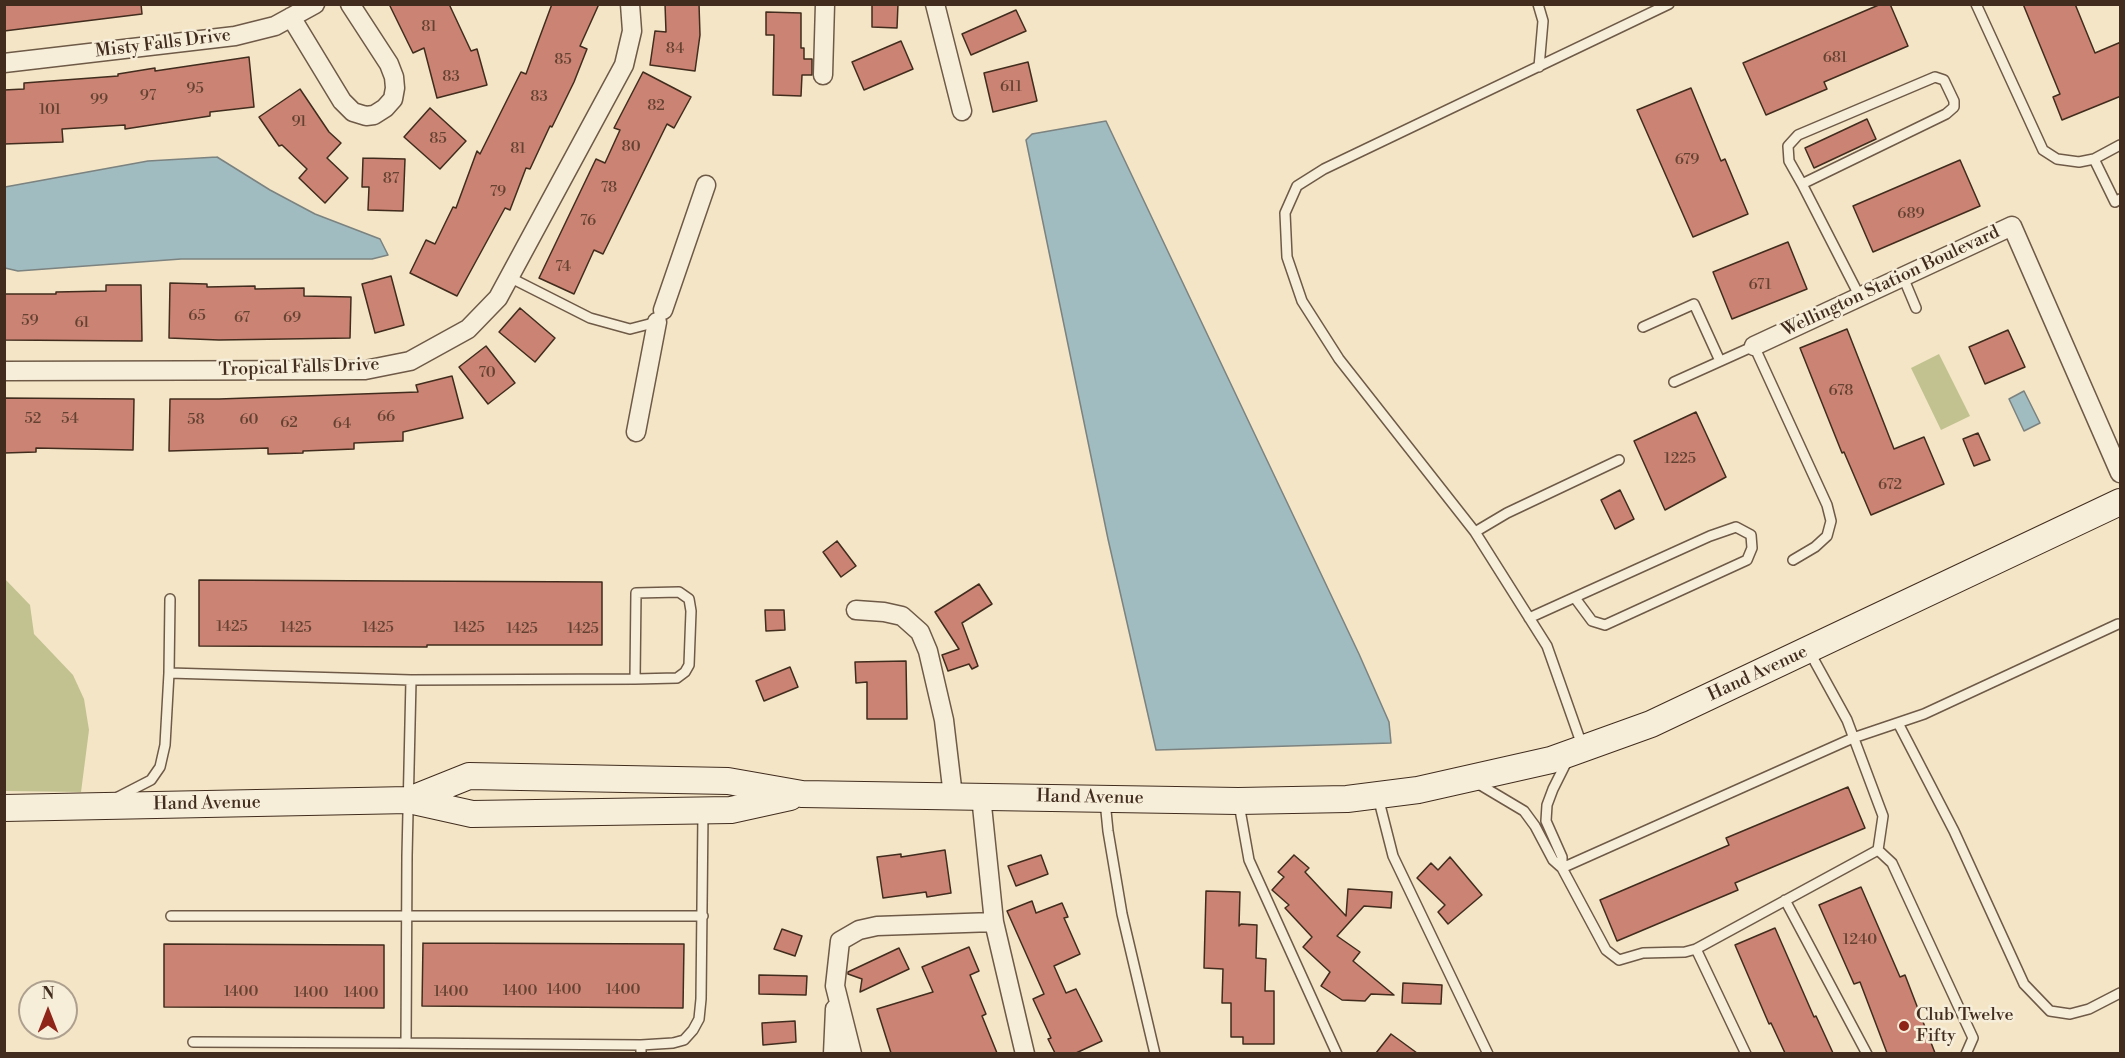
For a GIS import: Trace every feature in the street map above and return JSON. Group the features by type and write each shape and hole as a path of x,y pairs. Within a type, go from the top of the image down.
{"street":[{"name":"Misty Falls Drive","path":"4,63 235,36 275,26 315,4"},
{"path":"291,17 342,101 353,112 366,116 374,115 393,99 394,77 389,64 350,4"},
{"name":"Tropical Falls Drive","path":"4,371 365,370 410,361 468,329 498,298 624,65 633,31 630,4"},
{"path":"823,75 825,4"},
{"path":"935,4 962,111"},
{"path":"636,432 660,316 706,185"},
{"name":"Wellington Station Boulevard","path":"1754,346 2012,226 2121,473"},
{"name":"Hand Avenue","path":"409,800 469,776 728,781 802,794 1238,801 1347,799 1418,790 1551,760 1651,724 2121,502"},
{"path":"856,610 902,616 920,632 928,651 944,720 953,796"},
{"name":"Hand Avenue","path":"4,808 409,800 472,814 731,810 802,794"},
{"path":"981,796 994,922 1025,1053"},
{"path":"833,1053 840,941 859,930 877,926 994,922"},
{"path":"836,986 852,1053"}],"lane":[{"path":"1538,4 1543,21 1539,67"},
{"path":"1562,868 1562,856 1546,821 1547,805 1553,789 1578,751 1547,646 1475,532 1339,359 1302,301 1287,257 1285,213 1297,186 1324,170 1669,4"},
{"path":"1976,4 2043,150 2058,159 2079,162 2094,159 2121,145"},
{"path":"1802,184 1946,114 1954,107 1954,101 1944,80 1935,77 1798,135 1788,146 1790,161 1860,297"},
{"path":"2094,159 2115,202 2121,199"},
{"path":"509,277 590,318 630,329 660,316"},
{"path":"1903,277 1917,308"},
{"path":"1643,327 1694,304 1720,361"},
{"path":"1674,382 1754,346 1827,505 1831,521 1827,536 1815,547 1793,560"},
{"path":"1475,532 1507,513 1619,460"},
{"path":"1529,618 1710,536 1737,527 1750,535 1752,548 1747,561 1605,625 1592,621 1575,598"},
{"path":"169,673 411,680 635,679 677,678 686,672 689,665 691,611 689,599 679,592 636,593 635,679"},
{"path":"97,806 137,789 151,780 160,767 165,745 170,598"},
{"path":"1562,868 1853,738 1924,714 2120,625"},
{"path":"1808,650 1847,720 1882,816 1878,850"},
{"path":"406,1043 411,680"},
{"path":"1898,723 1954,831 2024,984 2050,1011 2070,1014 2089,1009 2121,993"},
{"path":"1470,778 1524,810 1553,860 1562,868 1606,950 1619,960 1643,953 1685,952 1696,949 1878,850"},
{"path":"1377,795 1392,856 1488,1053"},
{"path":"1105,798 1108,831 1122,914 1155,1053"},
{"path":"1238,801 1249,860 1337,1053"},
{"path":"193,1042 406,1043 641,1049 684,1040 699,1019 703,916 703,810"},
{"path":"1878,850 1892,863 1973,1038 1966,1053"},
{"path":"1785,900 1867,1053"},
{"path":"171,916 703,916"},
{"path":"1696,949 1746,1053"},
{"path":"363,1043 368,1053"},
{"path":"444,1053 449,1044"}],"green space":[{"path":"1939,354 1970,416 1941,430 1911,368"},
{"path":"4,578 30,605 34,634 73,675 84,699 89,730 81,792 5,791"}],"water":[{"path":"1106,121 1359,654 1389,722 1391,743 1156,750 1108,539 1026,140 1032,134"},
{"path":"217,157 270,190 315,214 380,239 388,255 372,259 181,259 18,271 5,268 5,187 148,161"},
{"path":"2024,391 2040,423 2024,431 2009,399"}],"building":[{"path":"4,4 141,4 142,14 4,31"},
{"path":"389,4 449,4 471,51 477,49 487,85 437,98 424,48 413,53"},
{"path":"552,4 599,4 580,46 587,49 552,127 550,126 530,169 526,168 510,210 505,208 457,296 410,273 426,240 435,244 453,207 456,208 477,151 480,154 521,72 526,74"},
{"path":"665,4 699,4 700,35 695,71 650,65 655,31 666,32"},
{"path":"872,4 898,4 897,28 872,27"},
{"path":"1881,4 1890,4 1908,46 1824,82 1827,89 1766,115 1743,63"},
{"path":"2023,4 2075,4 2095,53 2121,42 2121,96 2062,120 2053,97 2060,94"},
{"path":"1016,10 1026,31 971,55 962,34"},
{"path":"766,12 801,13 801,48 804,48 804,59 812,59 812,75 802,75 801,96 773,95 774,35 766,35"},
{"path":"901,41 913,69 864,90 852,62"},
{"path":"249,57 254,107 210,112 210,116 125,129 125,125 62,129 63,142 4,144 4,90 24,89 24,83 118,76 118,74 155,68 155,71"},
{"path":"1028,62 1037,101 993,112 984,73"},
{"path":"643,72 691,97 674,128 667,124 603,254 594,250 574,294 539,278 596,159 605,163 620,130 614,128"},
{"path":"1691,88 1721,161 1725,159 1748,214 1693,237 1637,110"},
{"path":"300,89 329,132 341,143 327,158 348,178 325,203 299,178 307,169 282,145 279,146 259,117"},
{"path":"430,108 466,141 440,169 404,137"},
{"path":"1867,119 1876,139 1814,168 1805,148"},
{"path":"363,158 405,159 403,211 368,210 369,187 362,187"},
{"path":"1960,160 1980,206 1873,252 1853,206"},
{"path":"1788,242 1807,289 1732,319 1713,272"},
{"path":"391,276 404,325 375,333 362,284"},
{"path":"170,283 207,284 207,287 255,286 255,289 304,288 304,296 351,297 350,338 219,340 169,338"},
{"path":"106,285 141,285 142,341 4,340 5,294 106,291"},
{"path":"520,308 555,338 535,362 499,332"},
{"path":"1847,329 1894,449 1924,437 1944,484 1871,515 1844,452 1842,453 1800,348"},
{"path":"2008,330 2025,367 1985,384 1969,347"},
{"path":"486,346 515,383 488,404 459,367"},
{"path":"452,376 463,418 403,432 403,441 354,443 354,449 303,451 303,453 268,454 268,448 169,451 170,399 418,392 416,385"},
{"path":"4,398 134,399 133,450 36,448 36,452 4,453"},
{"path":"1696,412 1726,477 1665,510 1634,441"},
{"path":"1978,433 1990,460 1974,466 1963,439"},
{"path":"1620,490 1634,519 1615,529 1601,500"},
{"path":"837,541 856,566 841,577 823,552"},
{"path":"199,580 602,582 602,645 199,646"},
{"path":"979,584 992,604 962,623 978,666 972,669 969,664 948,671 942,655 959,649 935,612"},
{"path":"765,610 784,610 785,630 766,631"},
{"path":"906,661 907,719 867,719 867,682 856,683 855,662"},
{"path":"790,667 798,687 764,701 756,681"},
{"path":"1848,787 1865,828 1735,883 1738,890 1617,941 1600,900 1729,845 1726,838"},
{"path":"945,850 951,893 927,897 926,892 883,898 877,857 901,854 901,857"},
{"path":"1041,855 1048,874 1016,886 1008,866"},
{"path":"1294,855 1309,868 1305,872 1346,916 1348,889 1392,892 1391,908 1364,906 1337,936 1360,952 1353,961 1394,995 1371,994 1365,1001 1342,1000 1321,986 1330,972 1303,947 1312,937 1285,908 1289,905 1272,890 1284,877 1278,872"},
{"path":"1450,857 1482,895 1448,924 1438,912 1445,905 1417,878 1431,863 1438,870"},
{"path":"1861,887 1900,977 1905,975 1935,1053 1887,1053 1860,982 1854,984 1819,905"},
{"path":"1206,891 1240,892 1239,926 1241,924 1257,925 1256,958 1266,959 1265,991 1274,991 1274,1044 1243,1044 1243,1037 1231,1037 1231,1003 1222,1003 1223,969 1204,968"},
{"path":"1032,901 1036,913 1062,903 1068,917 1064,918 1080,954 1054,966 1066,993 1076,989 1102,1041 1076,1053 1055,1053 1048,1039 1051,1038 1033,999 1044,994 1007,911"},
{"path":"1775,928 1814,1017 1816,1016 1833,1053 1785,1053 1771,1023 1769,1024 1735,945"},
{"path":"782,929 802,936 795,956 774,949"},
{"path":"423,943 684,944 683,1008 422,1006"},
{"path":"164,944 384,945 384,1008 164,1007"},
{"path":"969,947 979,971 970,975 986,1014 982,1016 997,1053 891,1053 877,1009 933,992 922,967"},
{"path":"899,948 909,969 860,992 862,979 848,972"},
{"path":"759,975 807,976 806,995 759,994"},
{"path":"1403,983 1442,985 1441,1004 1402,1003"},
{"path":"795,1021 796,1042 763,1045 762,1023"},
{"path":"1391,1034 1417,1053 1376,1053"}],"place":[{"name":"Club Twelve Fifty","path":"1904,1026"}]}
